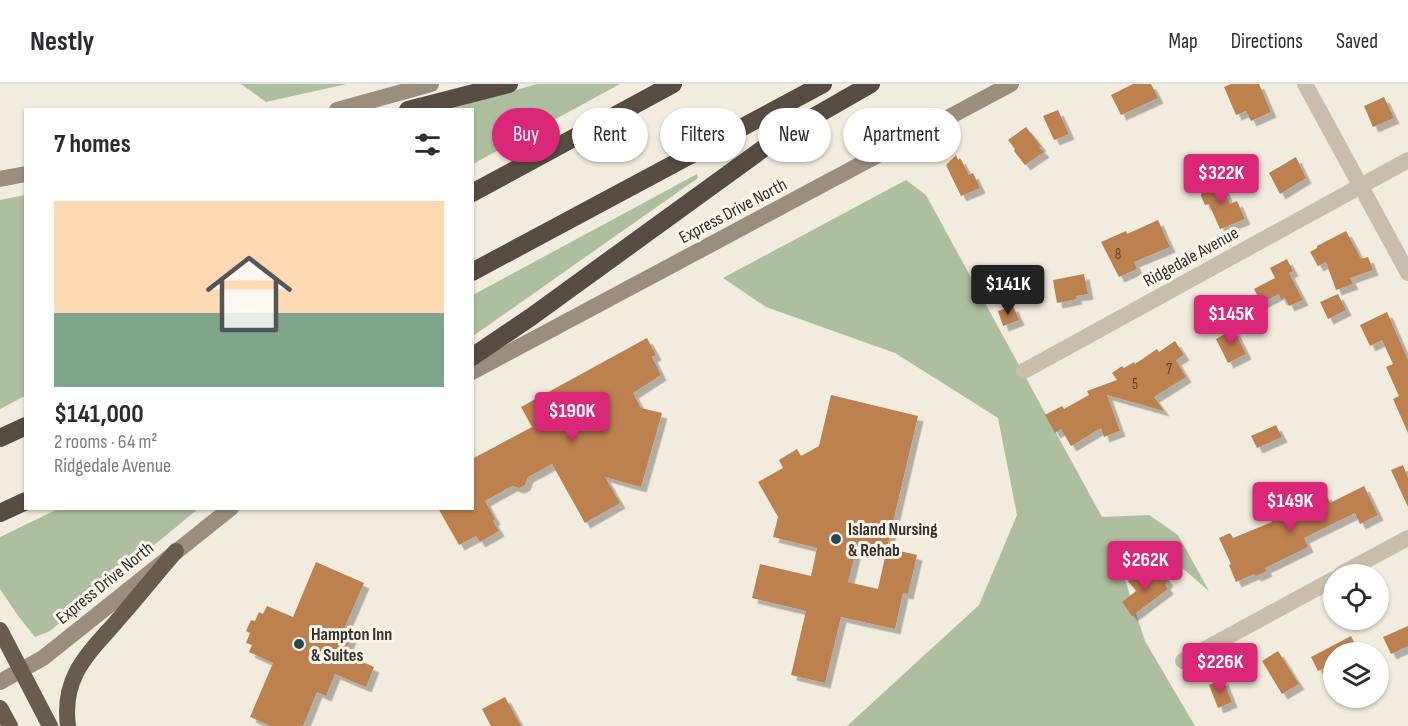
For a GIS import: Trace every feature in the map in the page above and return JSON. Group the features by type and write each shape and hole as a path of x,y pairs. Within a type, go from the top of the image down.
{"highway":[{"path":"416,108 509,84"},
{"path":"474,192 673,84"},
{"path":"474,271 823,84"},
{"path":"474,356 531,317 773,141 807,119 871,84"},
{"path":"0,438 24,427"},
{"path":"0,513 24,502"},
{"path":"68,726 67,700 80,664 176,551"},
{"path":"0,630 50,726"},
{"path":"0,708 10,726"}],"main road":[{"path":"344,108 431,84"},
{"name":"Express Drive North","path":"474,371 1011,84"},
{"path":"0,179 24,174"},
{"name":"Express Drive North","path":"0,682 50,653 228,510"}],"street":[{"path":"1305,84 1408,273"},
{"name":"Ridgedale Avenue","path":"1024,371 1408,160"},
{"path":"1360,564 1408,538"},
{"path":"1183,661 1323,585"}],"green space":[{"path":"241,84 347,84 266,102"},
{"path":"537,84 620,84 572,108 560,117 560,108 492,108 492,154 474,163 474,108 452,108"},
{"path":"697,174 698,178 474,335 474,294"},
{"path":"906,180 926,195 1102,517 1149,515 1178,535 1209,591 1152,542 1114,547 1145,641 1195,726 847,726 979,605 1017,515 998,418 895,353 766,307 723,278"},
{"path":"24,195 24,397 0,409 0,200"},
{"path":"56,510 197,510 50,631 35,637 0,589 0,537"}],"building":[{"path":"1133,84 1151,84 1158,98 1121,115 1111,95"},
{"path":"1231,84 1259,84 1271,112 1251,121 1246,111 1236,115 1224,87"},
{"path":"1384,97 1394,118 1373,127 1364,106"},
{"path":"1058,110 1069,134 1054,140 1043,116"},
{"path":"1026,127 1044,152 1025,165 1008,140"},
{"path":"1296,157 1306,178 1280,194 1269,173"},
{"path":"961,160 969,175 973,173 980,188 961,196 946,165 949,162 961,162"},
{"path":"1220,179 1230,204 1237,201 1245,219 1220,229 1209,204 1205,205 1201,196 1202,187"},
{"path":"1158,220 1170,247 1134,262 1137,269 1119,277 1101,242 1126,231 1127,234"},
{"path":"1346,231 1361,259 1368,257 1373,270 1350,278 1353,284 1336,290 1326,262 1318,266 1310,252"},
{"path":"1287,259 1293,271 1289,273 1303,300 1289,306 1285,298 1281,300 1279,294 1261,303 1254,289 1275,278 1270,268"},
{"path":"1084,274 1088,294 1057,303 1053,280"},
{"path":"1338,294 1346,310 1328,319 1320,302"},
{"path":"1013,306 1019,320 1003,326 998,311"},
{"path":"1387,312 1408,360 1408,433 1393,399 1399,396 1386,367 1393,364 1382,340 1370,346 1360,325"},
{"path":"1234,329 1246,354 1228,363 1216,339"},
{"path":"647,338 656,355 652,357 661,375 633,393 641,408 662,413 641,487 605,477 620,503 585,523 552,464 528,477 525,485 519,488 512,486 485,501 499,531 480,542 476,536 459,545 439,510 474,510 474,458 532,427 521,407"},
{"path":"1175,341 1184,355 1176,360 1186,377 1154,397 1164,411 1107,395 1120,431 1104,437 1101,428 1071,446 1061,429 1055,433 1045,415 1062,406 1064,409 1089,395 1087,391 1117,380 1112,373 1122,366 1124,368 1134,362 1135,364 1157,349 1159,352"},
{"name":"Island Nursing & Rehab","path":"831,395 918,416 887,548 917,555 908,594 903,593 895,629 841,617 825,683 791,675 806,611 752,598 760,564 811,576 817,548 773,537 778,517 758,482 783,468 779,460 797,449 801,456 819,446","holes":["858,542 887,548 878,589 848,582"]},
{"path":"1276,425 1282,437 1257,448 1251,436"},
{"path":"1403,465 1408,478 1408,507 1391,470"},
{"path":"1364,486 1378,515 1360,524 1355,513 1304,538 1308,547 1265,568 1267,571 1236,582 1229,565 1231,564 1219,538 1230,533 1233,538 1272,522 1269,516 1287,506 1295,522 1319,510 1314,500 1326,494 1330,503"},
{"name":"Hampton Inn & Suites","path":"316,562 364,583 344,629 353,633 344,654 374,667 366,687 335,674 326,696 317,692 303,726 271,726 250,717 273,663 249,652 252,645 246,643 250,633 246,631 251,620 255,621 259,612 263,614 267,606 293,617"},
{"path":"1160,570 1168,581 1165,584 1168,589 1132,616 1122,602 1136,591 1128,581 1138,574 1144,582"},
{"path":"1408,626 1408,646 1391,654 1389,642 1385,642 1383,637"},
{"path":"1351,636 1354,642 1340,642"},
{"path":"1278,651 1299,684 1282,694 1262,661"},
{"path":"1323,651 1323,668 1318,671 1311,657"},
{"path":"1223,679 1232,702 1218,708 1209,685"},
{"path":"505,697 521,726 491,726 482,709"}],"place":[{"name":"Island Nursing & Rehab","path":"836,539"},
{"name":"Hampton Inn & Suites","path":"299,644"}]}
